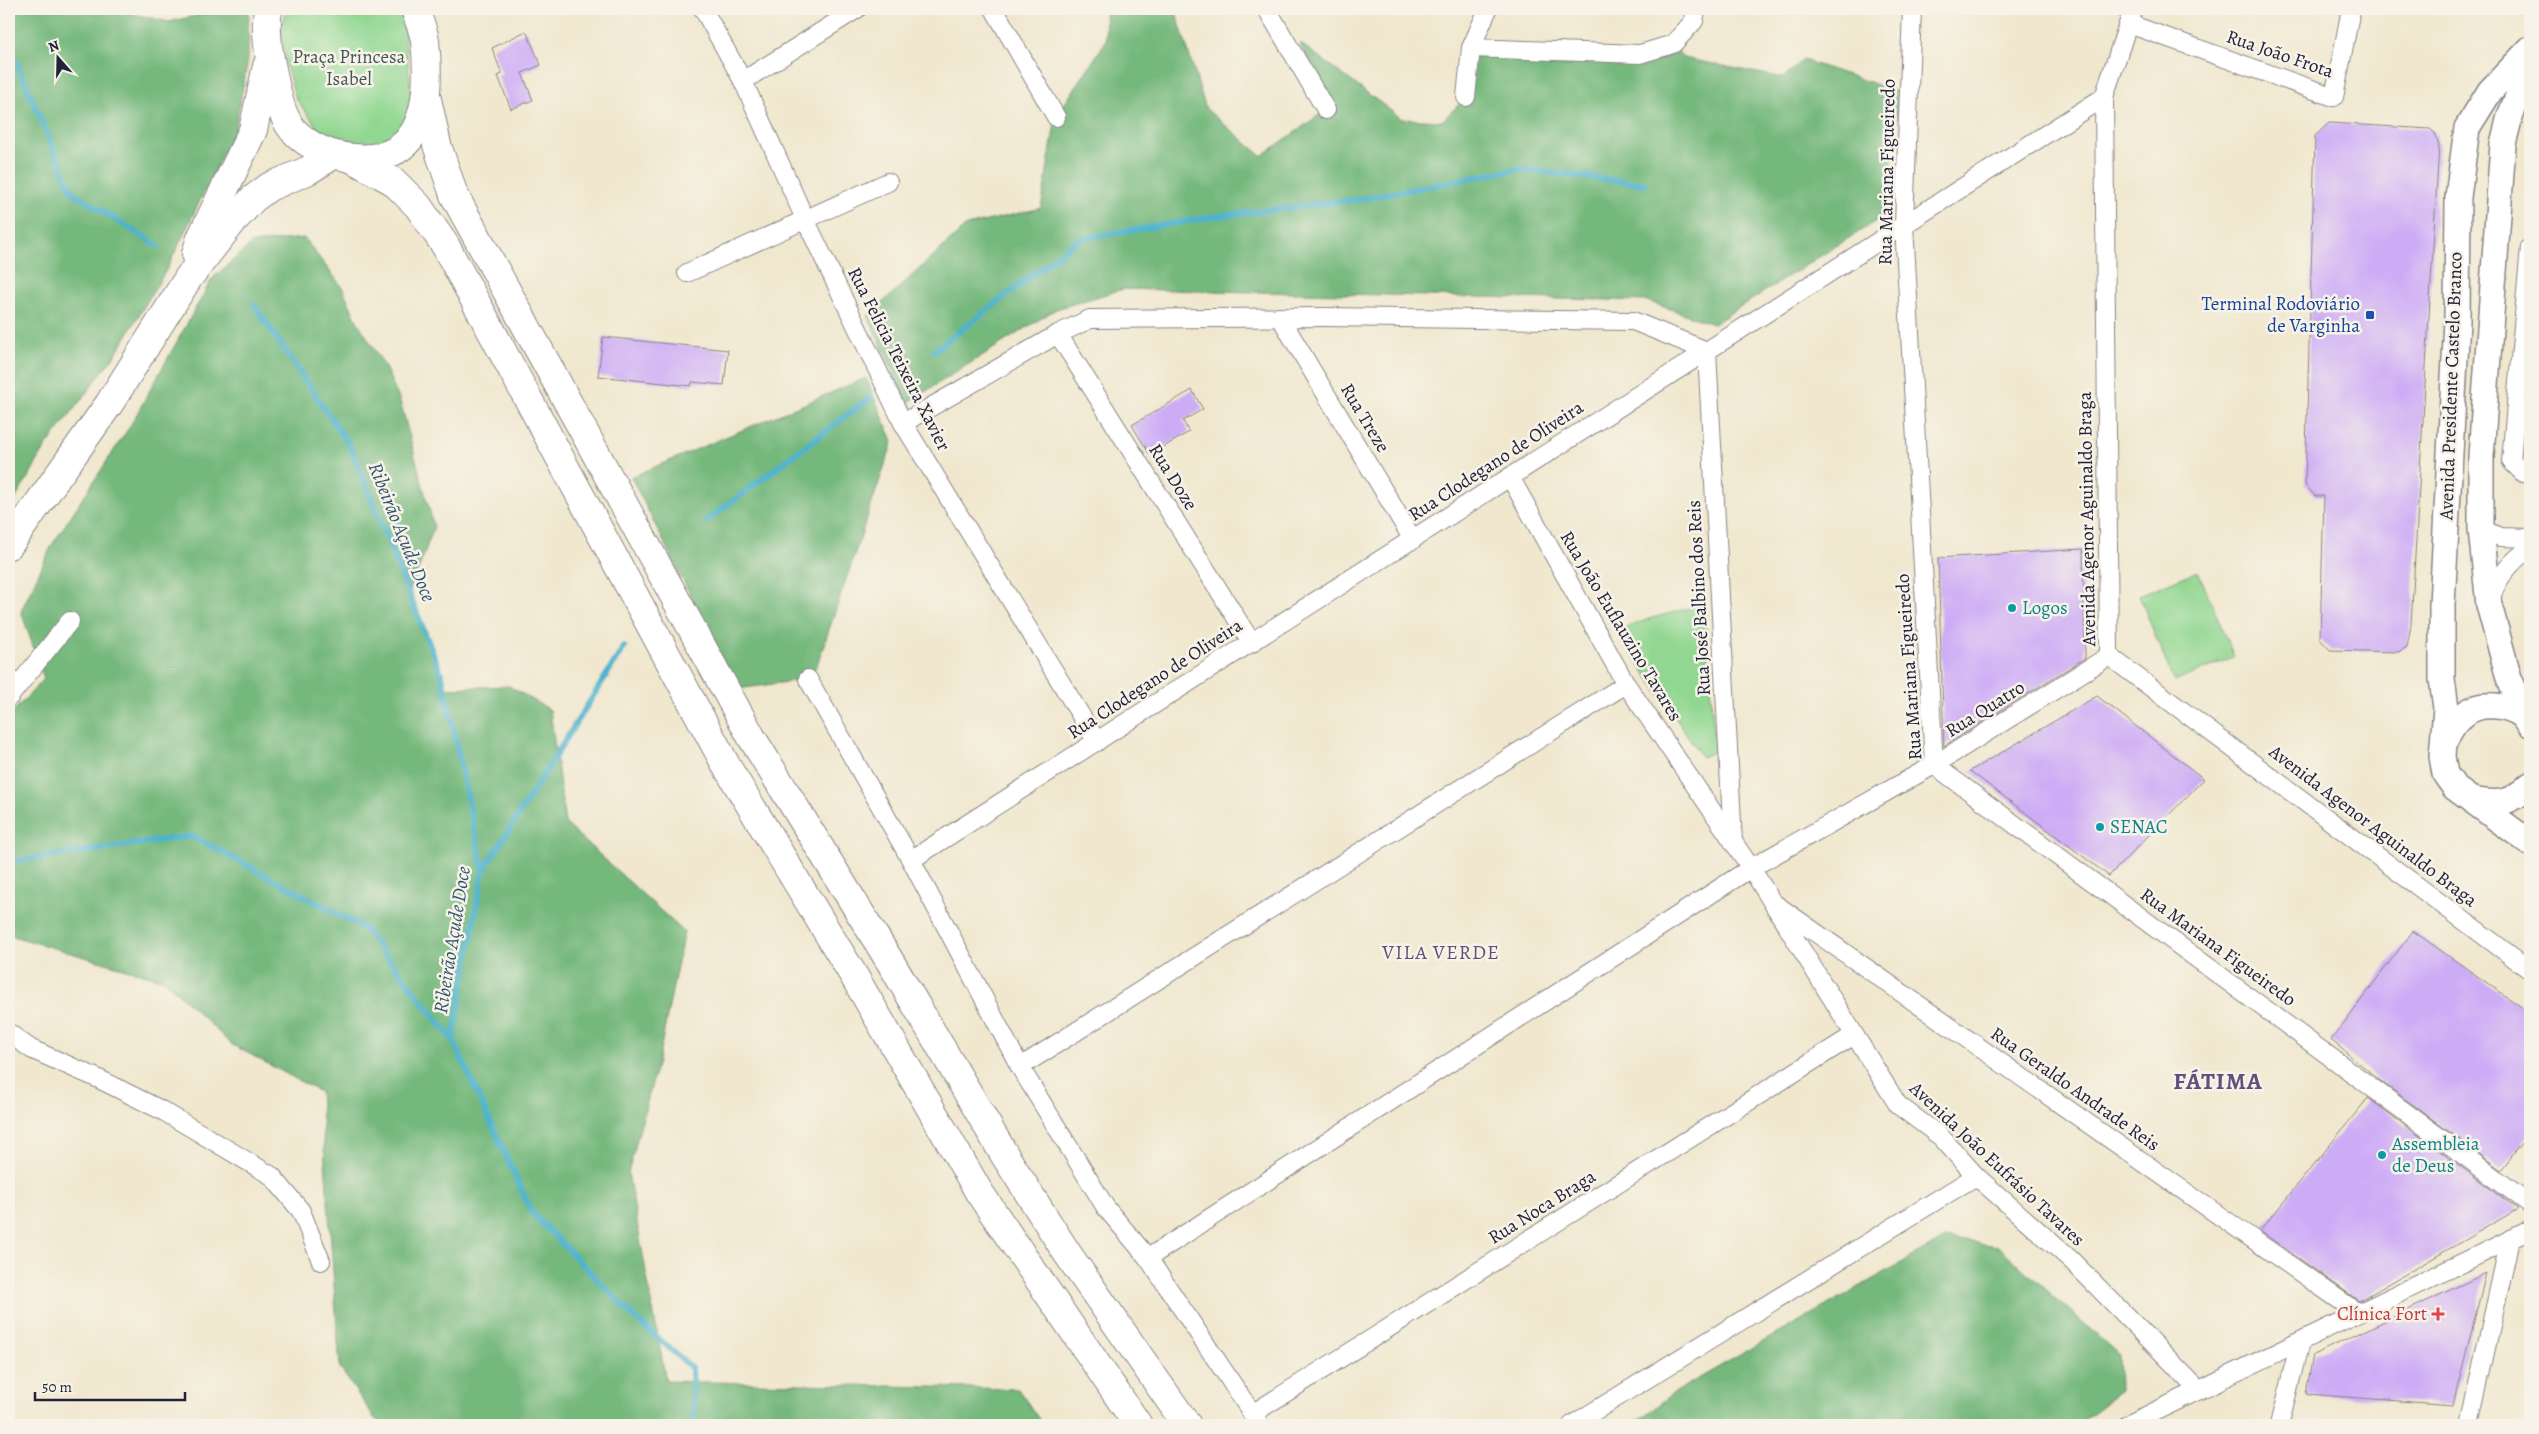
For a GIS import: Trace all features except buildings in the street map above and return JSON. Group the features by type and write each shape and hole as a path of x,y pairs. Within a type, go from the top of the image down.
{"highway":[{"path":"268,9 269,55 278,98 292,129 316,148 342,156 393,182 418,206 446,245 727,766 859,984 979,1192 1138,1425"},
{"path":"415,9 425,40 427,99 437,145 454,195 752,738 891,963 1007,1159 1067,1253 1187,1425"},
{"path":"189,277 201,238 253,130 269,55"},
{"path":"9,545 109,404 189,277 253,199 269,187 342,156 375,159 399,151 412,137 427,99"}],"main road":[{"path":"425,9 425,40"},
{"name":"Avenida Presidente Castelo Branco","path":"2530,49 2490,91 2467,128 2458,197 2457,321 2442,605 2442,679 2446,708 2442,756 2445,774 2455,788 2530,843"},
{"name":"Avenida Presidente Castelo Branco","path":"2529,722 2509,678 2489,605 2481,529 2481,456 2503,144 2510,116 2530,66"},
{"path":"2467,128 2503,144"},
{"name":"Avenida Presidente Castelo Branco","path":"2443,746 2451,726 2467,711 2488,705 2510,708 2529,722"},
{"path":"2472,800 2495,804 2516,798 2530,785"}],"street":[{"name":"Rua Felicia Teixeira Xavier","path":"703,9 743,81 805,219 903,423 1097,742"},
{"path":"743,81 857,9"},
{"path":"994,9 1056,117"},
{"path":"1267,9 1326,110"},
{"path":"1466,97 1471,48 1488,9"},
{"path":"1471,48 1640,54 1673,44 1694,21 1696,9"},
{"name":"Rua Mariana Figueiredo","path":"1912,9 1904,225 1934,765 2530,1204"},
{"name":"Rua João Frota","path":"2131,16 2334,97 2351,9"},
{"path":"2104,97 2131,16"},
{"name":"Rua Clodegano de Oliveira","path":"911,860 2104,97"},
{"name":"Avenida Agenor Aguinaldo Braga","path":"2104,97 2109,656 2530,970"},
{"path":"687,273 888,182"},
{"path":"2530,247 2511,461 2523,473 2530,474"},
{"path":"903,423 1058,334 1090,319 1280,317 1633,321 1707,352"},
{"name":"Rua Treze","path":"1280,317 1413,540"},
{"name":"Rua Doze","path":"1058,334 1252,643"},
{"name":"Rua José Balbino dos Reis","path":"1707,352 1733,842"},
{"name":"Rua João Euflauzino Tavares","path":"1510,478 1626,684 1751,868"},
{"path":"2481,529 2500,537 2530,538"},
{"path":"2489,605 2496,583 2513,563 2530,548"},
{"path":"9,697 70,621"},
{"name":"Rua Quatro","path":"1148,1258 1751,868 1934,765 2109,656"},
{"path":"808,679 911,860 1020,1067 1106,1208 1148,1258 1256,1420"},
{"path":"1020,1067 1626,684"},
{"name":"Avenida João Eufrásio Tavares","path":"1751,868 1768,899 1898,1106 1941,1137 1976,1176 2072,1260 2199,1390"},
{"name":"Rua Geraldo Andrade Reis","path":"1768,899 2358,1313"},
{"path":"9,1033 31,1049 99,1079 163,1111 272,1176 301,1211 322,1261"},
{"name":"Rua Noca Braga","path":"1256,1420 1854,1035"},
{"path":"1572,1425 1976,1176"},
{"path":"2127,1425 2530,1230"},
{"path":"2469,1425 2510,1239"},
{"path":"2279,1425 2300,1342"}],"green space":[{"path":"9,9 112,9 169,22 224,9 249,9 248,60 235,128 168,267 115,355 47,445 9,510"},
{"name":"Praça Princesa Isabel","path":"286,9 402,9 413,111 399,137 374,148 344,149 323,135 296,99 286,66 281,26"},
{"path":"1105,9 1175,9 1206,109 1262,156 1326,110 1300,43 1402,119 1442,121 1466,97 1471,48 1640,54 1673,44 1683,58 1783,78 1803,60 1899,92 1887,214 1713,324 1647,301 1123,289 1056,309 907,403 868,316 966,226 1041,208 1056,117 1106,41"},
{"path":"304,238 342,287 357,321 384,365 400,401 434,527 409,594 445,688 509,686 550,710 565,823 684,932 658,1061 628,1173 666,1381 1018,1389 1043,1425 531,1425 524,1420 508,1425 386,1425 375,1419 340,1368 320,1092 231,1044 164,980 9,935 9,716 44,679 21,611 52,545 130,426 212,279 252,243"},
{"path":"866,378 893,441 817,665 808,679 738,689 631,477"},
{"path":"2198,571 2234,657 2174,682 2139,595"},
{"path":"1704,604 1715,751 1702,757 1617,631 1652,618"},
{"path":"1945,1238 1998,1246 2119,1355 2120,1392 2076,1425 1632,1425 1675,1392"}],"waterway":[{"name":"Ribeirão Açude Doce","path":"9,45 72,192 158,246"},
{"path":"934,351 1079,239 1212,217 1361,199 1518,169 1645,184"},
{"name":"Ribeirão Açude Doce","path":"254,305 350,446 442,676 483,871 453,1040 532,1213 635,1318 692,1368 694,1425"},
{"path":"706,521 871,397"},
{"path":"483,871 624,647"},
{"path":"9,862 192,836 364,928 453,1040"}],"place":[{"name":"Terminal Rodoviário de Varginha","path":"2370,315"},
{"name":"Logos","path":"2012,608"},
{"name":"SENAC","path":"2100,827"},
{"name":"Assembleia de Deus","path":"2382,1155"},
{"name":"Clínica Fort","path":"2438,1314"}],"district":[{"name":"VILA VERDE","path":"1441,952"},
{"name":"FÁTIMA","path":"2218,1081"}]}
